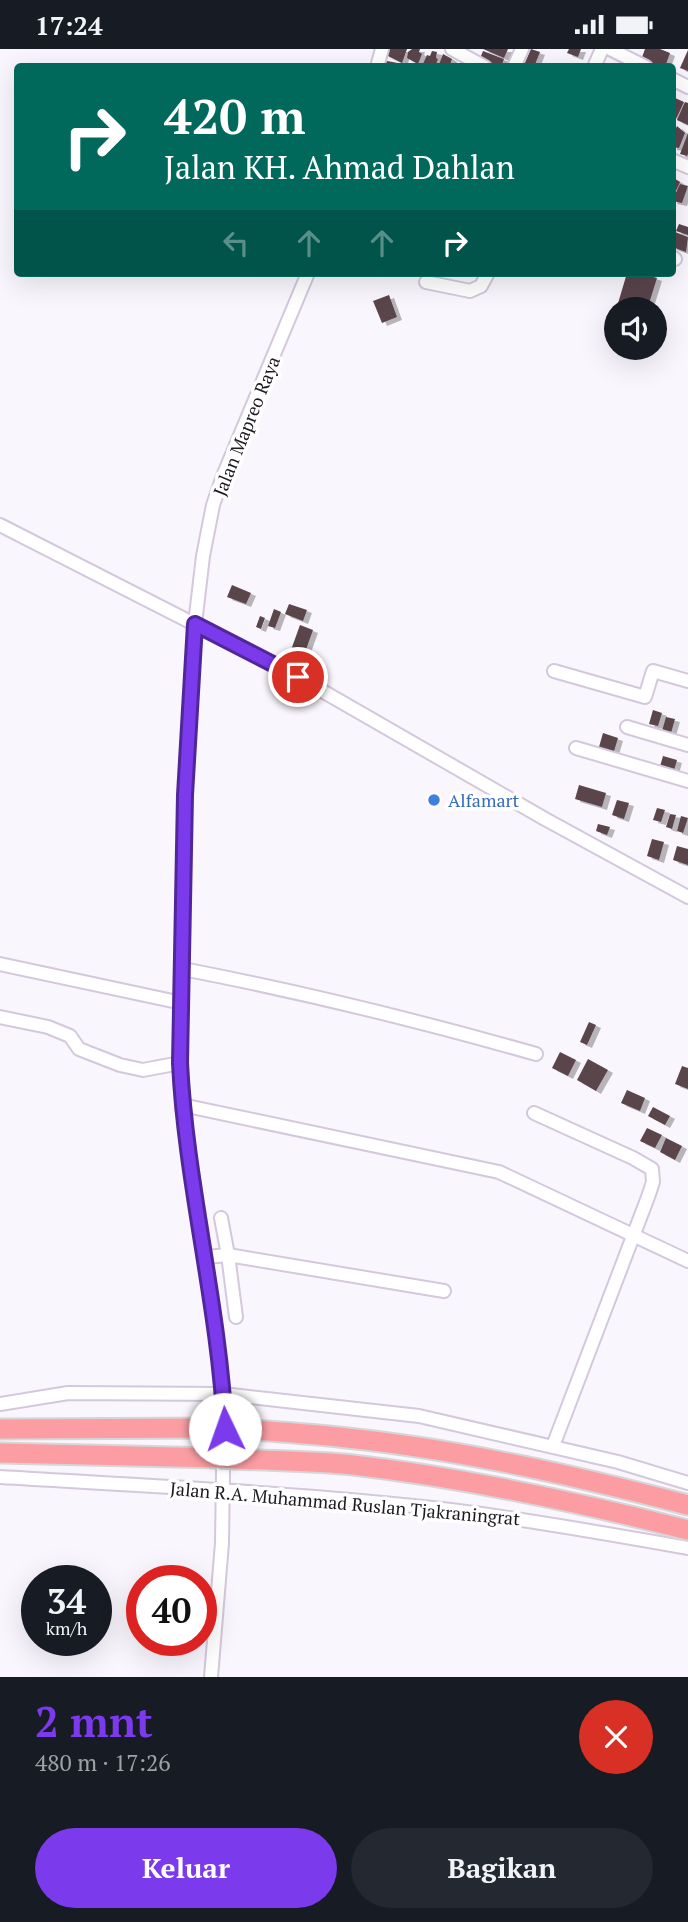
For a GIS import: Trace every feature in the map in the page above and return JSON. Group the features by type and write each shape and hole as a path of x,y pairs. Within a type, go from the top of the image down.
{"highway":[{"path":"0,1429 220,1428 348,1438 460,1454 688,1505"},
{"name":"Jalan R.A. Muhammad Ruslan Tjakraningrat","path":"0,1453 352,1465 451,1480 623,1514 688,1530"}],"street":[{"path":"454,49 478,63"},
{"path":"610,49 638,63"},
{"name":"Jalan Mapreo Raya","path":"211,1677 220,1589 225,1429 223,1394 183,1105 180,1063 191,623 213,505 305,277"},
{"path":"426,282 470,291 481,286 486,277"},
{"path":"0,525 298,677 545,819 688,897"},
{"path":"554,671 646,697 653,671 688,681"},
{"path":"627,727 688,745"},
{"path":"576,748 688,781"},
{"path":"0,964 182,1003"},
{"path":"183,969 470,1035 536,1054"},
{"path":"0,1017 48,1027 70,1036 79,1049 120,1065 143,1070 180,1063"},
{"path":"183,1105 499,1172 688,1261"},
{"path":"534,1113 652,1169 653,1182 553,1446"},
{"path":"221,1218 236,1317"},
{"path":"206,1257 228,1255 444,1291"},
{"path":"0,1404 68,1393 223,1394 419,1416 618,1462 688,1483"},
{"name":"Jalan R.A. Muhammad Ruslan Tjakraningrat","path":"0,1477 223,1490 449,1510 544,1522 688,1548"}],"building":[{"path":"386,49 407,49 402,63 384,54"},
{"path":"420,49 422,54 418,63 407,58 408,52"},
{"path":"483,49 508,49 504,58"},
{"path":"531,49 540,52 536,63 525,63"},
{"path":"569,49 581,49 578,57 567,53"},
{"path":"645,49 660,49 670,53 666,63 648,63 641,60"},
{"path":"688,50 688,71 680,68"},
{"path":"432,51 437,52 436,63 423,63 427,55 430,56"},
{"path":"483,51 504,59 502,63 479,61"},
{"path":"443,54 452,59 450,63 440,63"},
{"path":"676,98 684,102 676,119"},
{"path":"685,102 688,103 688,125 677,120"},
{"path":"677,126 685,133 679,148 676,148"},
{"path":"688,133 688,154 687,156 680,154"},
{"path":"680,184 688,186 682,203 676,202"},
{"path":"679,224 688,227 688,235 676,231"},
{"path":"676,232 688,237 686,252 676,248"},
{"path":"626,277 657,278 651,297 620,297"},
{"path":"389,295 397,317 382,323 373,301"},
{"path":"232,585 251,593 246,604 227,597"},
{"path":"289,604 307,610 303,621 285,614"},
{"path":"274,609 281,612 275,628 268,626"},
{"path":"260,616 265,618 261,629 256,627"},
{"path":"300,625 313,630 304,655 291,650"},
{"path":"653,710 662,713 658,726 649,724"},
{"path":"666,717 675,719 671,733 662,731"},
{"path":"603,733 618,738 612,758 597,754"},
{"path":"663,756 677,760 673,774 659,770"},
{"path":"579,785 606,793 602,807 575,799"},
{"path":"617,800 629,803 624,819 612,815"},
{"path":"657,808 665,810 661,822 653,820"},
{"path":"670,814 676,815 672,829 666,827"},
{"path":"681,816 688,818 683,833 677,831"},
{"path":"598,824 610,827 607,835 596,831"},
{"path":"652,839 664,842 659,860 647,856"},
{"path":"677,846 688,849 688,865 673,860"},
{"path":"589,1022 596,1025 587,1045 580,1042"},
{"path":"560,1052 576,1060 568,1076 552,1068"},
{"path":"588,1059 608,1070 596,1091 577,1080"},
{"path":"682,1066 688,1068 688,1089 675,1084"},
{"path":"627,1090 645,1098 640,1111 621,1103"},
{"path":"653,1107 670,1116 665,1125 648,1116"},
{"path":"647,1128 662,1135 655,1148 640,1141"},
{"path":"666,1138 682,1146 675,1160 660,1152"}],"place":[{"name":"Alfamart","path":"434,800"}],"route":[{"path":"225,1429 215,1324 183,1105 180,1063 184,966 185,795 195,624 298,677"}]}
